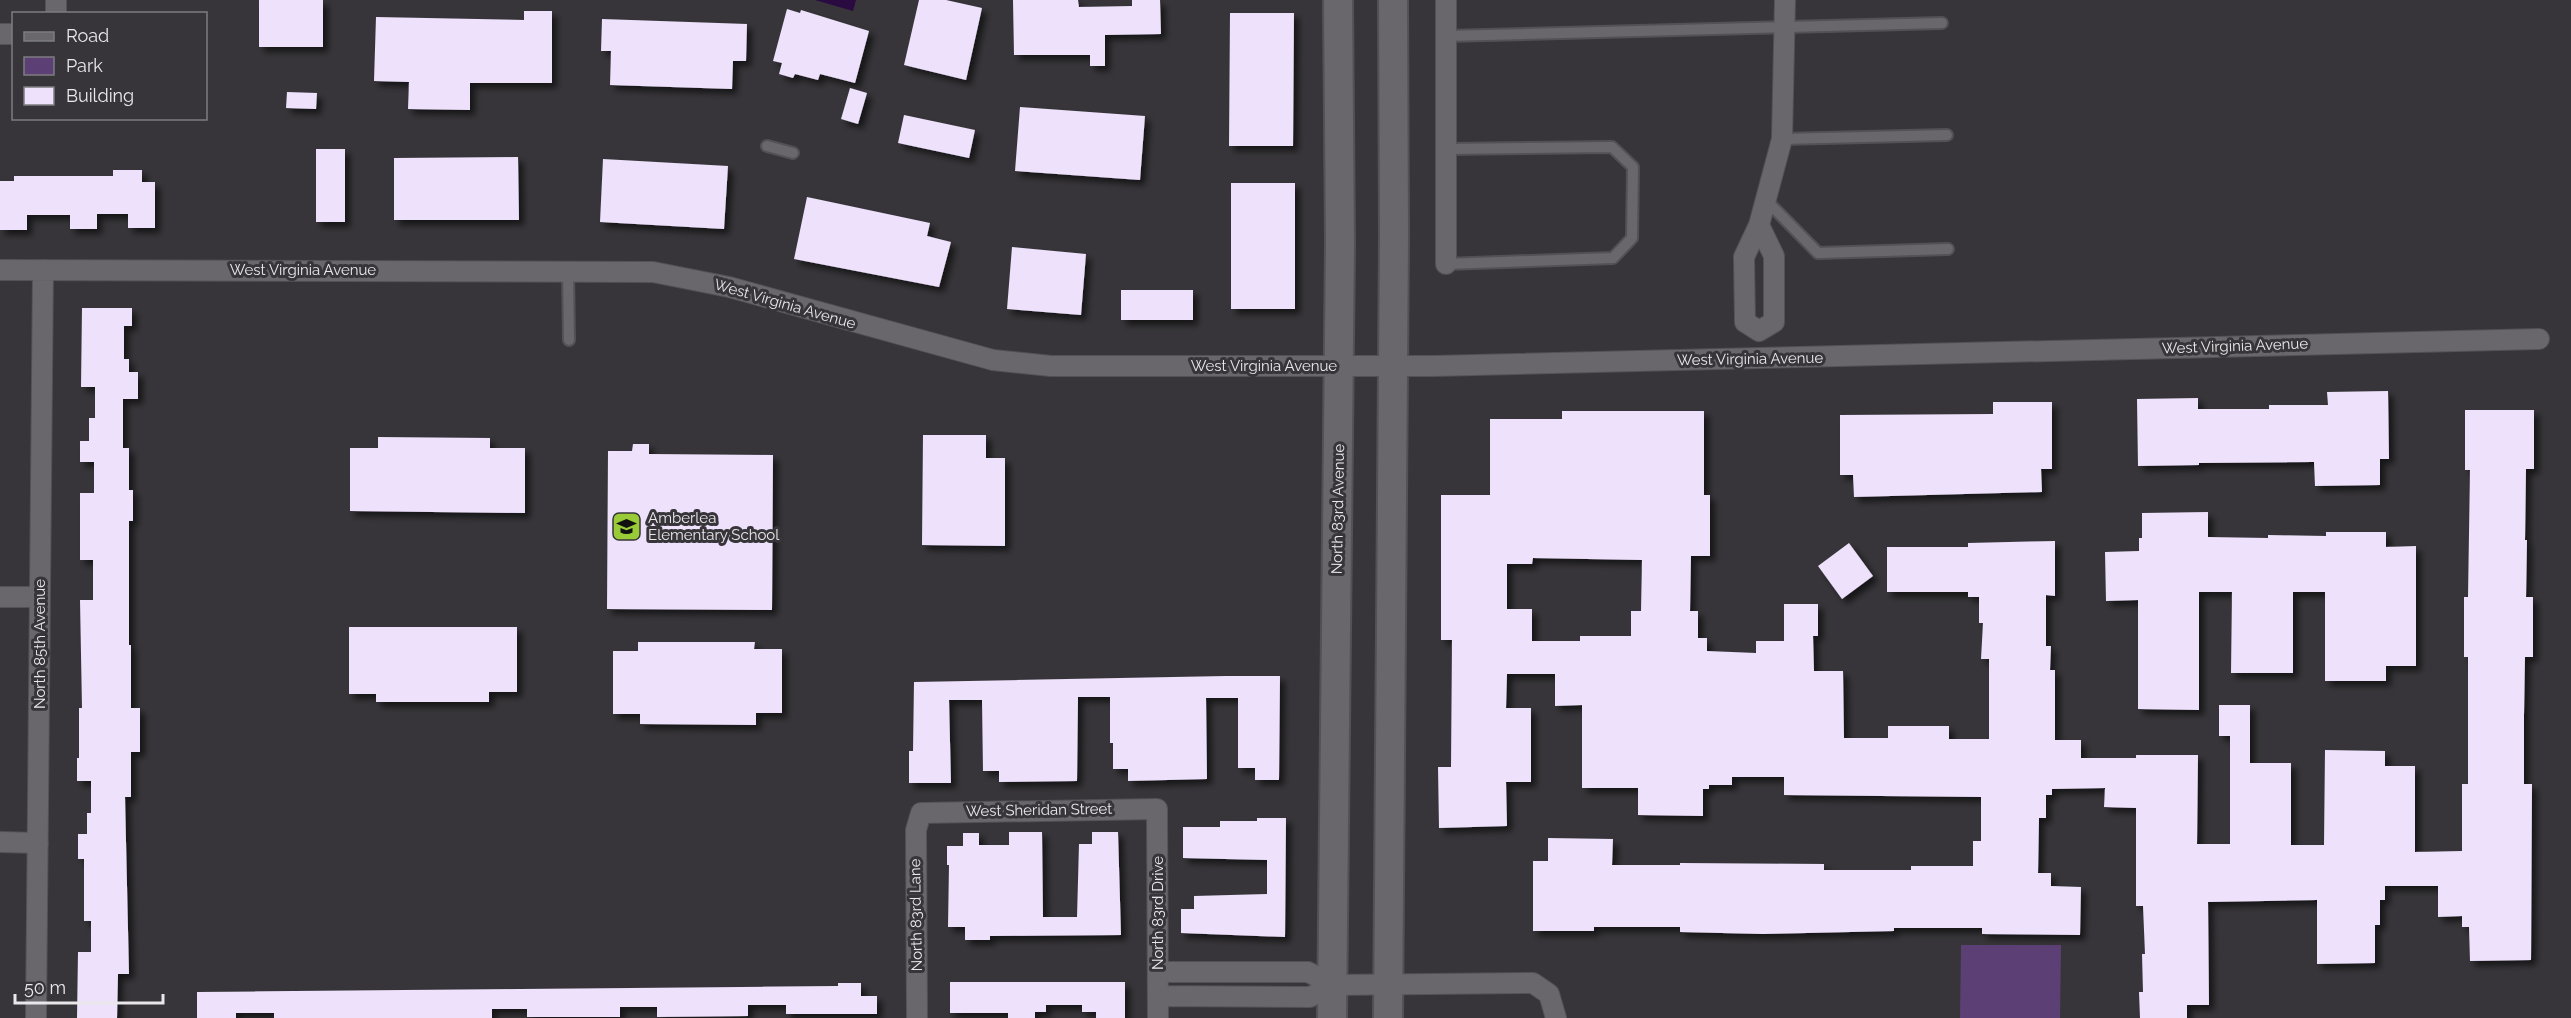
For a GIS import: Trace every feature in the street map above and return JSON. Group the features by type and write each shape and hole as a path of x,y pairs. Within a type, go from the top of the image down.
{"main road":[{"name":"North 83rd Avenue","path":"1332,1018 1339,366 1338,0"},
{"path":"1388,1018 1394,366 1393,0"}],"street":[{"path":"1446,0 1446,264"},
{"path":"1760,331 1745,322 1744,257 1759,225 1782,139 1785,0"},
{"path":"1759,225 1774,256 1774,322 1760,331"},
{"name":"West Virginia Avenue","path":"0,270 653,272 696,279 993,360 1051,366 1394,366 2539,339"},
{"name":"North 85th Avenue","path":"36,1018 43,270"},
{"path":"1760,331 1761,358"},
{"path":"0,597 40,597"},
{"name":"West Sheridan Street","path":"921,813 1157,809"},
{"name":"North 83rd Drive","path":"1157,809 1158,1018"},
{"name":"North 83rd Lane","path":"917,1018 916,830 921,813"},
{"path":"0,842 39,843"},
{"path":"1158,972 1308,972 1333,985 1533,983 1549,994 1556,1018"},
{"path":"1238,972 1238,997"},
{"path":"1158,996 1310,997 1333,985"}],"lane":[{"path":"1446,36 1942,23"},
{"path":"1782,139 1947,135"},
{"path":"767,146 793,153"},
{"path":"1446,149 1612,147 1633,167 1632,238 1613,258 1446,264"},
{"path":"1766,200 1818,253 1948,249"},
{"path":"568,272 569,340"}],"green space":[{"path":"1961,945 2061,945 2060,1018 1960,1018"}],"shaded area":[{"path":"815,0 856,0 853,11"}],"building":[{"path":"259,0 323,0 323,47 259,47"},
{"path":"919,0 946,0 982,8 966,80 904,65"},
{"path":"1013,0 1078,0 1079,7 1132,6 1132,0 1160,0 1161,34 1105,35 1105,66 1090,66 1090,55 1014,55"},
{"path":"787,9 800,13 801,10 869,31 855,83 820,74 818,80 795,74 793,78 779,74 782,63 773,61"},
{"path":"524,11 552,11 552,83 470,83 470,110 408,109 409,82 374,81 376,17 524,20"},
{"path":"1230,13 1294,13 1293,146 1229,146"},
{"path":"602,19 747,24 746,61 733,61 732,89 610,85 611,51 601,51"},
{"path":"850,88 867,93 858,124 841,119"},
{"path":"287,92 317,93 316,109 286,108"},
{"path":"1020,107 1145,116 1140,180 1015,171"},
{"path":"904,115 975,130 969,158 898,143"},
{"path":"316,149 345,149 345,222 316,222"},
{"path":"518,157 519,220 394,220 394,158"},
{"path":"603,159 728,166 724,229 600,222"},
{"path":"113,170 142,170 142,182 155,182 155,228 128,228 128,214 97,214 97,229 70,229 70,215 27,215 27,230 0,230 0,181 14,181 14,176 113,176"},
{"path":"1231,183 1295,183 1295,309 1231,309"},
{"path":"807,197 930,223 927,236 951,242 939,287 794,259"},
{"path":"1012,247 1086,254 1081,315 1007,309"},
{"path":"1121,290 1193,290 1193,320 1121,320"},
{"path":"82,308 132,308 132,326 124,326 124,359 129,359 129,372 138,372 138,399 123,399 123,448 129,448 129,490 133,490 133,521 129,521 129,645 131,645 131,708 140,708 140,752 131,752 131,797 125,797 129,974 118,974 117,1018 77,1018 78,952 91,952 91,921 84,921 84,859 78,859 78,834 87,834 87,813 91,813 91,781 77,781 77,758 79,758 79,708 82,708 80,600 93,600 93,560 80,560 80,493 94,493 94,462 80,462 80,441 89,441 89,418 95,418 95,387 81,387"},
{"path":"2388,391 2389,459 2380,459 2380,485 2315,486 2314,462 2138,466 2137,399 2198,398 2198,409 2269,409 2269,405 2328,405 2327,392"},
{"path":"1993,402 2052,402 2052,469 2041,469 2042,492 1854,497 1853,475 1840,475 1840,415 1993,414"},
{"path":"2465,410 2534,410 2534,469 2526,469 2525,540 2527,540 2526,597 2533,597 2533,657 2525,657 2524,714 2524,784 2532,784 2531,960 2470,961 2469,927 2462,927 2462,916 2438,917 2438,886 2385,886 2385,900 2380,900 2380,925 2375,925 2375,963 2317,964 2317,900 2208,902 2209,1005 2187,1005 2187,1018 2140,1018 2139,992 2143,992 2142,954 2145,954 2143,906 2136,906 2136,808 2104,807 2105,788 2052,789 2052,795 2046,795 2046,818 2039,818 2038,873 2051,873 2051,886 2081,887 2080,935 1982,934 1982,928 1894,928 1894,931 1763,934 1680,932 1680,927 1594,927 1594,931 1533,931 1533,861 1548,861 1548,838 1613,839 1612,865 1824,864 1824,870 1911,870 1911,866 1973,866 1973,841 1981,841 1981,797 1784,795 1784,777 1732,777 1732,785 1709,785 1709,789 1703,789 1703,816 1638,815 1638,788 1582,788 1582,705 1555,706 1555,674 1507,674 1506,708 1531,708 1531,782 1506,782 1507,826 1439,828 1438,767 1451,767 1452,640 1441,640 1441,495 1490,495 1490,419 1562,419 1562,411 1704,411 1704,495 1710,495 1710,556 1691,556 1690,611 1698,611 1698,638 1707,638 1707,651 1756,653 1756,641 1784,641 1784,604 1818,604 1818,636 1813,636 1814,671 1843,671 1844,738 1888,738 1888,726 1949,726 1949,739 1989,739 1989,659 1981,659 1983,623 1979,623 1979,597 1968,597 1968,592 1887,592 1887,547 1968,547 1968,543 2055,541 2055,596 2046,595 2046,646 2051,646 2050,670 2055,670 2055,740 2081,740 2081,758 2198,755 2197,844 2230,844 2230,736 2219,736 2219,705 2250,705 2250,763 2291,763 2291,845 2324,845 2325,750 2385,751 2385,766 2415,766 2415,852 2462,851 2462,784 2468,784 2468,657 2464,657 2464,597 2468,597 2470,470 2465,470","holes":["1533,558 1642,560 1641,611 1631,611 1631,636 1580,636 1580,641 1532,641 1532,609 1507,609 1507,564 1532,564"]},
{"path":"923,435 986,435 986,458 1005,458 1005,546 922,545"},
{"path":"378,437 490,438 490,448 525,448 525,513 350,511 350,448 378,448"},
{"path":"633,444 649,444 649,454 773,455 772,610 607,609 608,451 632,451"},
{"path":"2208,512 2208,537 2268,538 2268,535 2326,536 2326,532 2386,532 2386,547 2416,546 2416,666 2386,666 2386,681 2325,681 2325,592 2293,592 2293,673 2231,673 2232,592 2199,592 2199,710 2138,709 2138,600 2106,601 2105,552 2139,551 2139,538 2142,538 2142,513"},
{"path":"1849,543 1873,576 1842,599 1818,566"},
{"path":"349,627 517,627 517,692 489,692 489,702 376,702 376,694 349,694"},
{"path":"638,642 755,642 754,649 782,649 782,713 756,713 756,725 640,724 640,714 613,714 613,651 638,651"},
{"path":"1280,676 1279,780 1255,780 1255,768 1238,768 1238,698 1206,698 1207,779 1128,781 1128,769 1113,769 1113,743 1110,743 1110,697 1078,697 1077,781 999,782 999,771 983,771 982,700 949,700 951,783 909,783 909,751 913,751 914,682"},
{"path":"1257,818 1286,818 1285,937 1181,933 1181,909 1194,909 1194,896 1267,894 1267,860 1183,858 1183,827 1220,827 1220,821 1257,821"},
{"path":"1009,832 1042,832 1043,917 1077,917 1079,844 1092,844 1092,832 1118,832 1121,935 990,936 990,940 965,940 965,927 948,927 947,846 963,846 963,833 979,833 979,845 1009,845"},
{"path":"950,982 1125,982 1125,1018 1096,1018 1096,1012 1082,1012 1082,1005 1046,1005 1046,1012 1035,1012 1035,1018 1008,1018 1008,1013 950,1013"},
{"path":"838,983 861,983 861,996 877,996 877,1014 786,1014 786,1005 748,1005 748,1016 657,1017 657,1007 620,1007 620,1017 527,1017 527,1009 492,1009 492,1018 274,1018 274,1013 236,1013 236,1018 197,1018 197,992 838,986"}],"place":[{"name":"Amberlea Elementary School","path":"627,527"}]}
